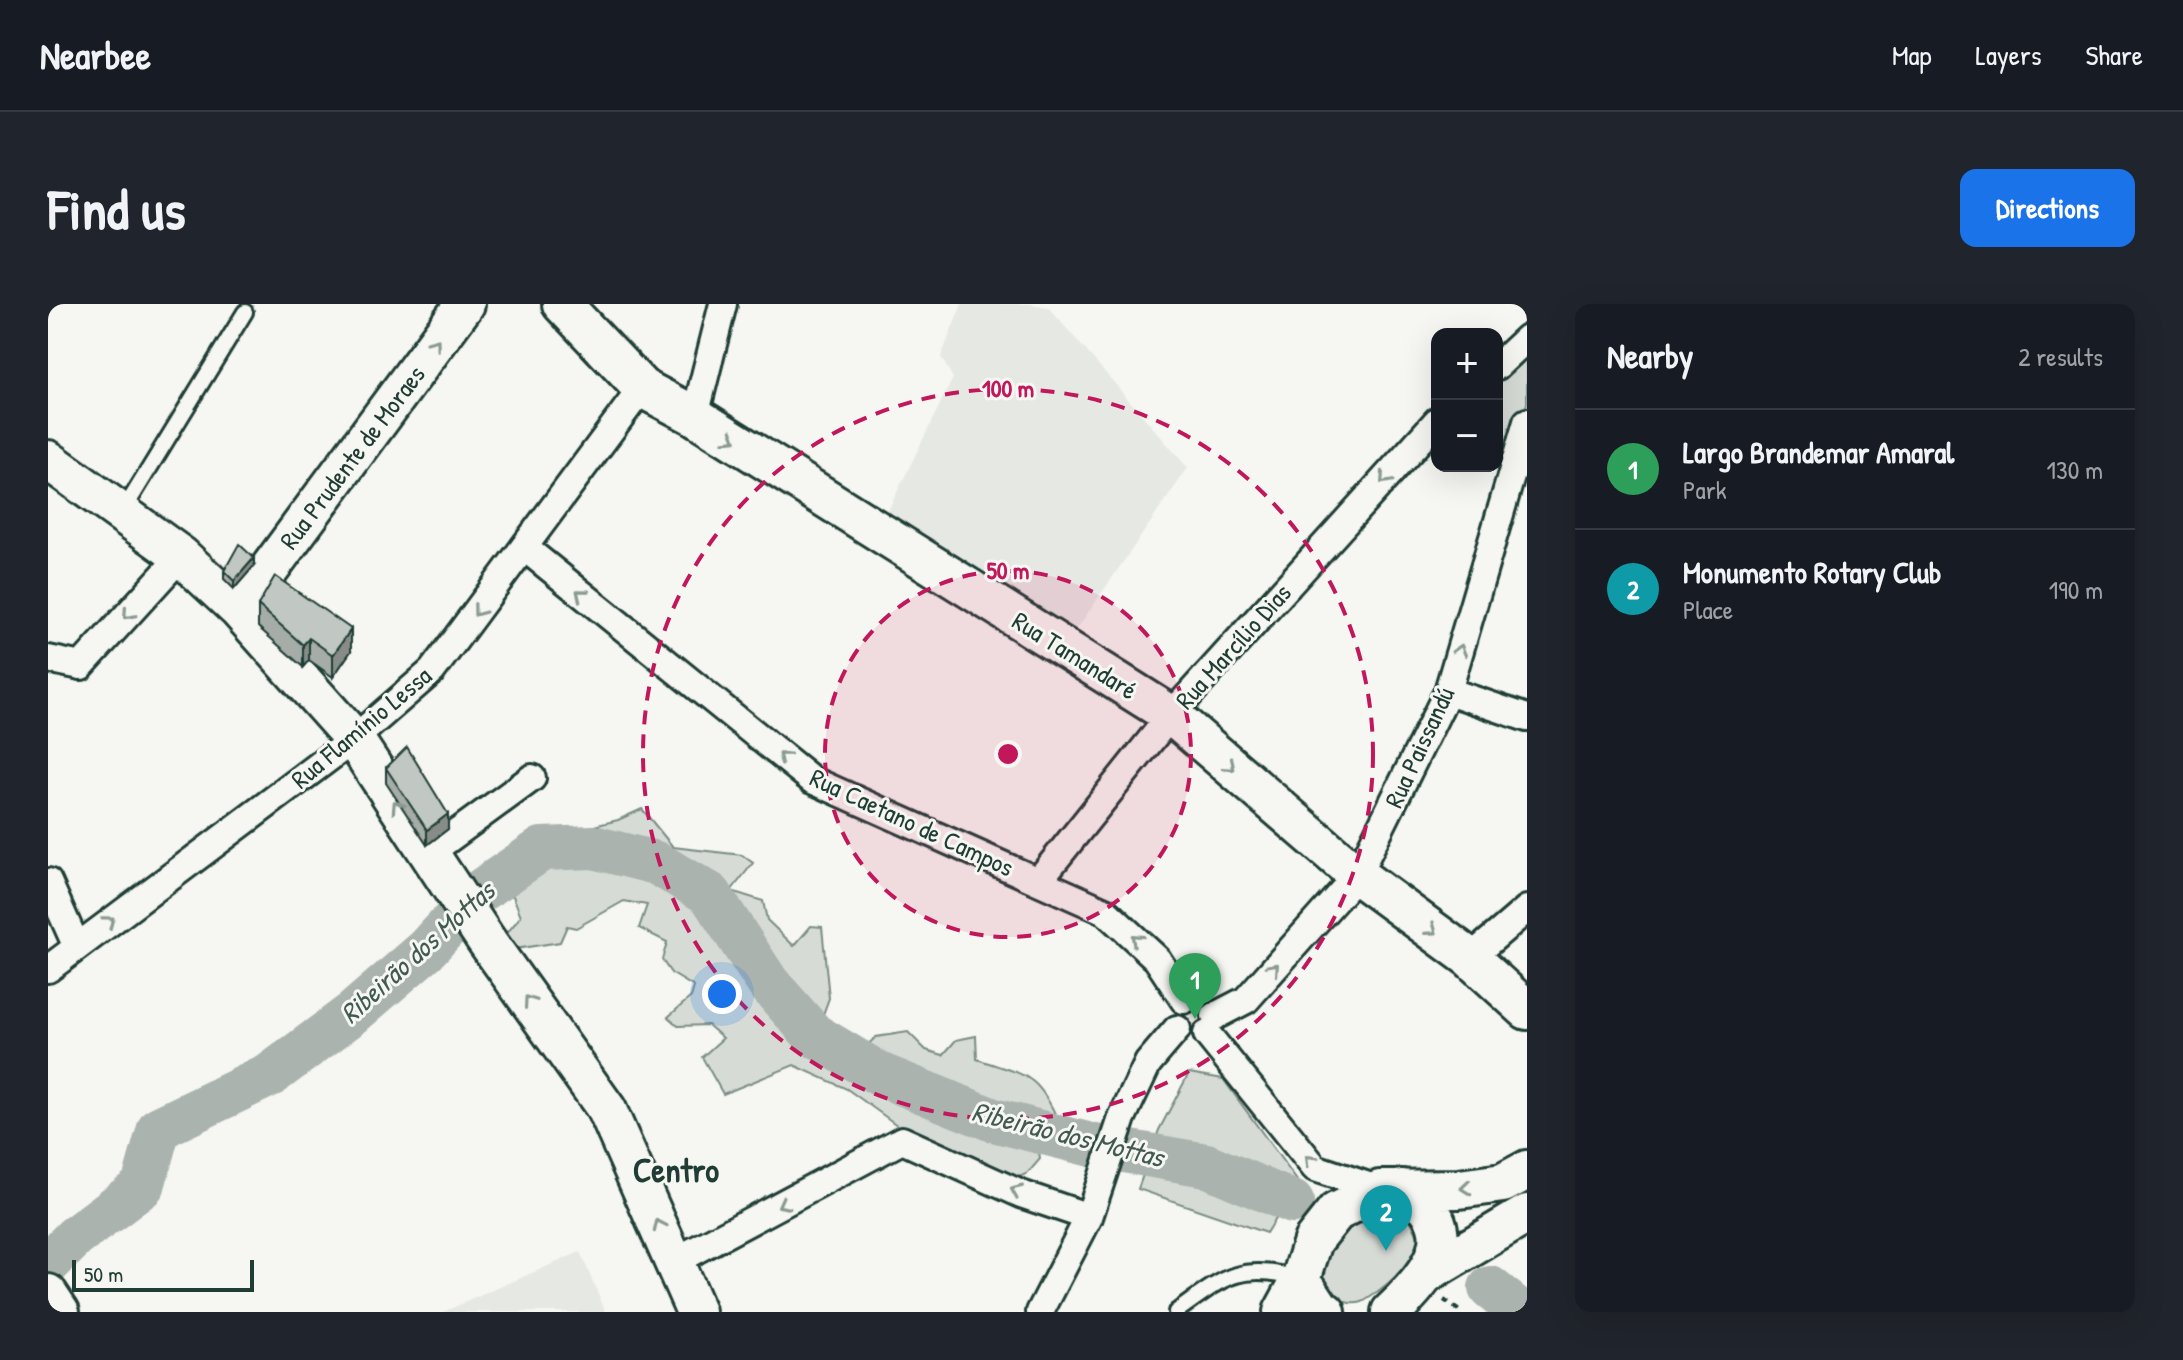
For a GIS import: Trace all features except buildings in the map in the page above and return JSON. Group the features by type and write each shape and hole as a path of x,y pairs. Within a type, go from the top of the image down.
{"main road":[{"name":"Rua Prudente de Moraes","path":"239,610 465,304"},
{"name":"Rua Tamandaré","path":"562,304 642,388 695,416 1171,715 1357,875 1470,958 1527,1010"},
{"path":"48,460 181,556 239,610 354,739 486,940 607,1110 696,1312"},
{"path":"1283,1312 1301,1279 1313,1241 1336,1212 1391,1189 1459,1189 1503,1183 1527,1170"},
{"path":"1391,1189 1428,1208 1437,1231 1438,1250 1428,1273"},
{"path":"1392,1312 1428,1273 1527,1214"},
{"path":"1301,1279 1322,1311 1326,1312"},
{"path":"48,1294 60,1312"}],"street":[{"path":"695,416 723,304"},
{"path":"1503,360 1527,338"},
{"name":"Rua Flamínio Lessa","path":"48,969 354,739 432,671 642,388"},
{"name":"Rua Paissandú","path":"1211,1025 1246,1000 1357,875 1448,691 1505,466 1527,422"},
{"name":"Rua Marcílio Dias","path":"1039,880 1171,715 1431,428"},
{"name":"Rua Caetano de Campos","path":"525,548 812,780 1105,911 1157,959 1184,1000"},
{"path":"48,659 81,666 181,556"},
{"path":"1448,691 1527,718"},
{"path":"434,862 532,778"},
{"path":"48,882 76,945"},
{"path":"1470,958 1527,909"},
{"path":"1211,1025 1194,1039 1181,1034 1174,1023 1175,1009 1191,997 1204,999 1213,1009 1211,1025 1315,1168 1391,1189"},
{"path":"1040,1312 1089,1217 1122,1118 1148,1063 1177,1029"},
{"path":"675,1261 902,1140 1021,1194 1089,1217"}],"lane":[{"path":"122,513 245,312"},
{"path":"1176,1312 1229,1276 1281,1273 1301,1279"}],"shaded area":[{"path":"962,304 1048,307 1188,468 1076,630 886,515 953,378 941,357"},
{"path":"1527,344 1527,403 1507,463 1503,460 1503,370"},
{"path":"642,809 673,847 742,855 753,863 731,891 763,901 767,920 794,946 811,926 822,927 829,998 821,1020 864,1048 876,1037 908,1032 926,1050 943,1055 956,1040 976,1036 977,1059 1018,1073 1035,1084 1043,1092 1058,1120 1037,1140 1040,1159 1028,1173 1011,1181 908,1133 847,1089 794,1065 723,1094 702,1057 723,1038 708,1025 678,1026 668,1017 691,997 694,987 671,973 662,960 667,942 639,928 647,905 624,901 576,928 567,926 560,942 508,950 507,933 521,916 513,896 468,880 505,863 523,841 551,831 582,829 618,820"},
{"path":"1189,1073 1223,1079 1298,1182 1266,1233 1138,1189 1159,1130"},
{"path":"1393,1211 1411,1221 1419,1239 1408,1262 1392,1281 1364,1301 1350,1303 1338,1299 1329,1291 1324,1280 1327,1261 1337,1242 1360,1220"},
{"path":"580,1252 606,1312 443,1312"}],"waterway":[{"name":"Ribeirão dos Mottas","path":"48,1264 75,1237 143,1186 159,1128 270,1075 353,1013 426,950 479,892 542,849 593,847 656,863 710,894 768,983 814,1035 881,1075 993,1120 1095,1146 1206,1165 1292,1202"},
{"name":"Ribeirão dos Mottas","path":"1490,1288 1520,1312"}],"place":[{"name":"Largo Brandemar Amaral","path":"1195,1019"},
{"name":"Monumento Rotary Club","path":"1386,1251"}],"district":[{"name":"Centro","path":"676,1170"}]}
